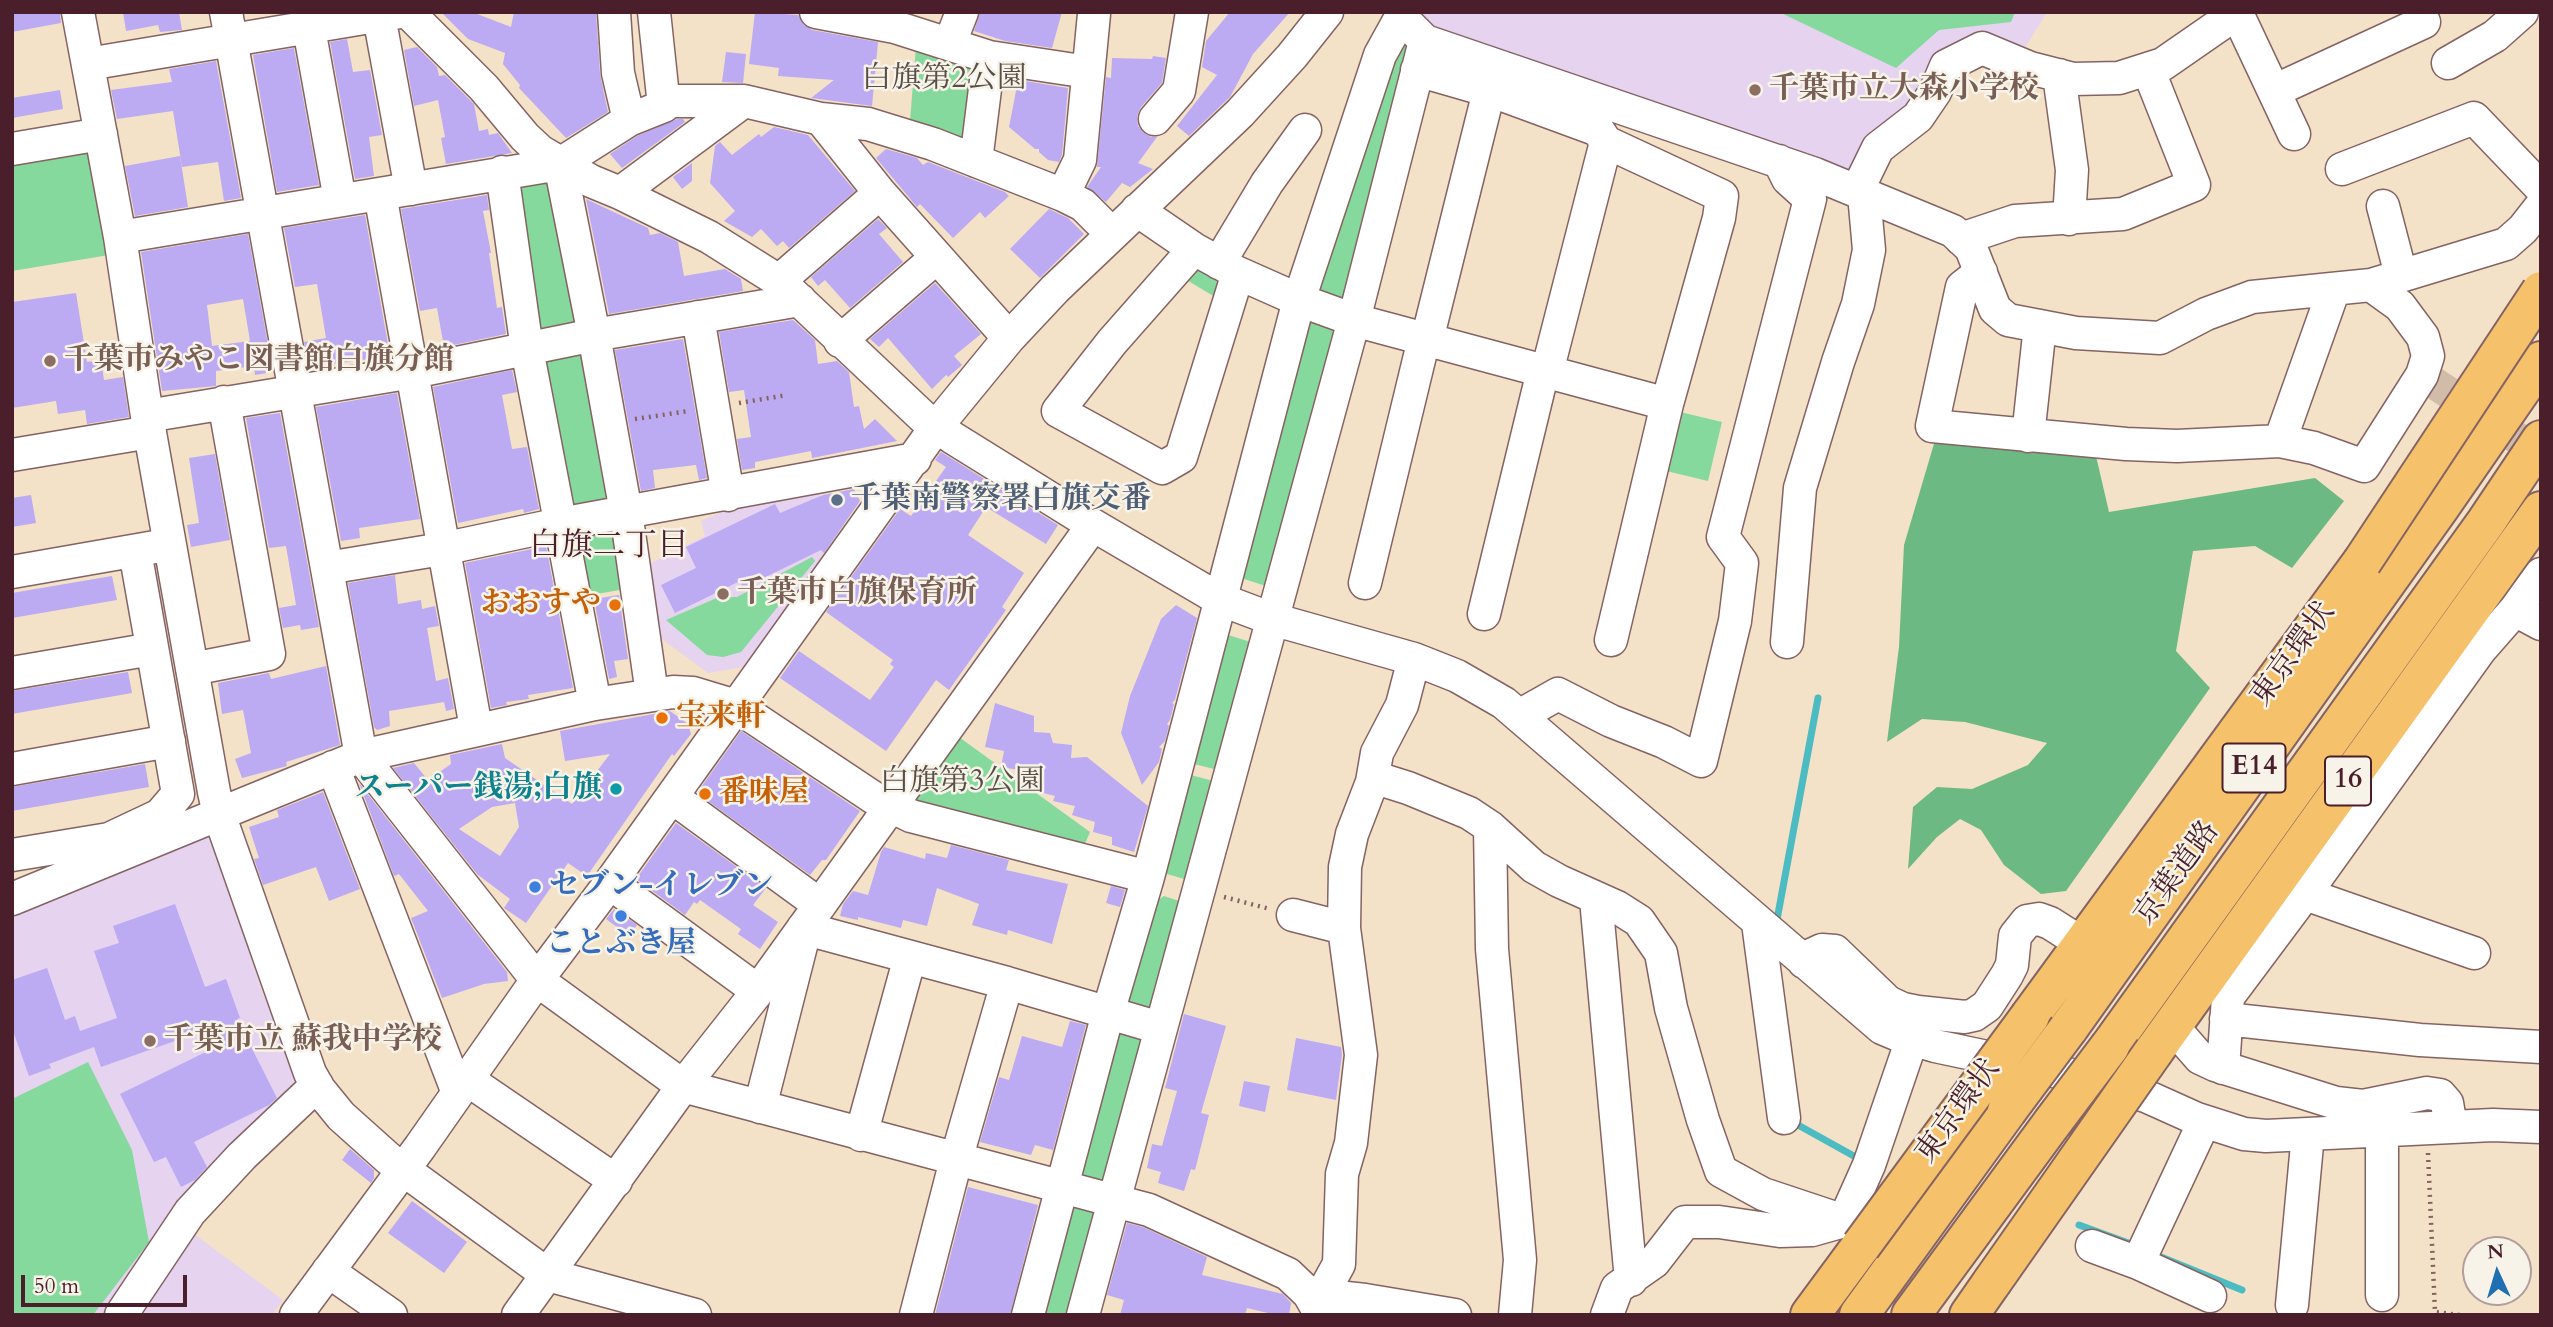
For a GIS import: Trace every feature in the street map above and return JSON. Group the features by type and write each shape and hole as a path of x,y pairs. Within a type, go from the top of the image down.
{"highway":[{"name":"東京環状","path":"1810,1315 1852,1233 2029,1016 2362,562 2541,291"},
{"name":"京葉道路","path":"1859,1315 2068,1029 2432,519 2541,361"},
{"name":"京葉道路","path":"1911,1315 2110,1046 2486,522 2541,440"},
{"name":"16","path":"1969,1315 2163,1038 2541,510"}],"street":[{"path":"78,12 120,237 148,424 219,814 304,1058 317,1085 341,1116 403,1170 548,1275 695,1315"},
{"path":"614,12 618,73 629,120"},
{"path":"654,12 664,106"},
{"path":"816,12 895,27 989,57 1088,72"},
{"path":"950,43 962,12"},
{"path":"1155,119 1179,91 1192,12"},
{"path":"296,1315 463,1087 537,980 610,883 936,427 1009,338 1055,289 1240,113 1292,56 1327,12"},
{"path":"1787,642 1800,488 1858,304 1869,250 1861,193 1878,148 1918,117 1935,92 1946,66 1982,48 2030,68 2073,79 2119,78 2163,64 2237,12 2294,134"},
{"path":"2274,91 2424,22 2419,12"},
{"path":"2448,63 2495,36 2522,12"},
{"path":"88,64 229,27 396,13 484,88 540,151 591,181 709,237 790,290 840,341 936,427 1093,525 1219,599 1272,619 1414,659 1457,676 1489,694 1519,716 1882,1028 1912,1040 2105,1082 2148,1097 2204,1122 2244,1133 2266,1136 2420,1128 2541,1127"},
{"path":"396,13 411,188"},
{"path":"1063,195 1080,160 1094,14"},
{"path":"1398,15 1421,55 1489,91 1598,130 1606,142 1722,196 1719,218 1667,404 1611,640"},
{"path":"1028,1315 1108,1013 1148,877 1299,300 1380,55 1398,15"},
{"path":"308,20 340,200"},
{"path":"229,27 327,568 347,762 463,1087 616,1181"},
{"path":"1421,55 1779,162 1953,232 1971,248 1996,309 2008,320 2076,334 2160,338 2206,314 2252,297 2371,285 2506,244 2523,229 2541,206"},
{"path":"1083,1315 1160,1028 1208,892 1272,619 1354,320 1421,55"},
{"path":"976,161 989,57"},
{"path":"1961,239 2015,221 2123,214 2194,185 2148,69"},
{"path":"2059,75 2071,170 2069,219"},
{"path":"1365,583 1489,91"},
{"path":"120,237 560,164 629,120 664,106 669,101 744,102 821,118 867,124 976,161 1063,195 1083,205 1112,234"},
{"path":"620,193 744,102"},
{"path":"821,118 880,193 1009,338"},
{"path":"2342,169 2474,118 2541,188"},
{"path":"1217,262 1181,457 1162,468 1058,411 1112,342 1217,262 1266,183 1305,130"},
{"path":"12,149 101,134"},
{"path":"1484,614 1606,142"},
{"path":"1519,716 1558,694 1701,761 1735,621 1742,563 1723,537 1810,199 1788,179 1779,162"},
{"path":"560,164 626,512 652,694"},
{"path":"502,172 527,349 595,704"},
{"path":"12,455 148,424 224,402 413,372 698,317 790,290 880,193"},
{"path":"380,194 476,729"},
{"path":"2383,206 2402,275"},
{"path":"1137,210 1217,262 1299,300 1354,320 1667,404"},
{"path":"840,341 936,257"},
{"path":"1980,272 1962,286 1932,426 2028,436 2177,446 2280,441 2314,448 2364,466 2422,375 2428,356 2423,337 2400,306 2371,285"},
{"path":"2280,441 2334,289"},
{"path":"698,317 727,495"},
{"path":"2028,436 2040,326"},
{"path":"192,669 269,654 224,402"},
{"path":"327,568 442,549 560,524 915,458"},
{"path":"518,1315 683,1086 758,991 1093,525"},
{"path":"12,572 170,544"},
{"path":"12,855 109,839 160,815 178,794 135,551"},
{"path":"2223,1068 2228,997 2480,650 2528,617 2541,574"},
{"path":"12,673 152,649"},
{"path":"1317,1301 1339,1264 1342,1174 1351,1143 1361,1055 1344,928 1348,851 1373,777 1377,753 1402,705 1414,659"},
{"path":"12,899 347,762 476,729 595,704 652,694 693,693 736,706 889,807 911,816 1148,877"},
{"path":"12,769 169,741"},
{"path":"347,762 537,980 683,1086 1149,1210 1288,1275 1317,1301 1365,1300 1455,1315"},
{"path":"1373,777 1469,813 1490,827 1534,867 1617,907 1639,921 1661,953 1671,1009 1721,1171 1719,1222"},
{"path":"672,797 811,916 910,957 1160,1028"},
{"path":"1490,827 1492,949 1520,1260 1515,1315"},
{"path":"610,883 758,991"},
{"path":"2305,894 2474,953"},
{"path":"1596,899 1631,1280"},
{"path":"1293,915 1344,928"},
{"path":"760,1107 811,916"},
{"path":"1804,962 1809,956 1822,950 1835,951 1874,990 1903,1009 1965,1017 1987,1006 2007,975 2015,936 2027,920 2039,919 2050,923 2082,944"},
{"path":"1758,923 1784,1118"},
{"path":"861,1135 910,957"},
{"path":"916,1315 1006,983"},
{"path":"2226,1019 2420,1041 2541,1047"},
{"path":"2163,1038 2223,1068 2354,1107 2435,1093 2444,1098 2447,1104 2451,1127"},
{"path":"1852,1233 1870,1165 1912,1040"},
{"path":"121,1315 190,1212 242,1156 317,1085"},
{"path":"2138,1263 2204,1122"},
{"path":"2382,1130 2382,1294"},
{"path":"2292,1305 2308,1134"},
{"path":"1721,1171 1763,1194 1852,1233"},
{"path":"1607,1315 1617,1288 1654,1262 1685,1222 1719,1222 1780,1231 1852,1233"},
{"path":"2092,1246 2138,1263 2210,1296"},
{"path":"328,1271 391,1315"}],"path":[{"path":"1208,892 1293,915"},
{"path":"2420,1128 2428,1153 2435,1312 2460,1315"}],"shaded area":[{"name":"千葉市立大森小学校","path":"1406,12 2047,12 2020,56 1947,48 1926,68 1911,113 1848,180 1458,41"},
{"name":"千葉市白旗保育所","path":"818,491 838,534 743,667 708,673 659,637 645,566 705,536 701,521 740,505"},
{"name":"千葉市立 蘇我中学校","path":"205,833 217,841 246,926 243,933 264,997 273,1004 301,1078 113,1315 12,1315 12,913"},
{"path":"186,1228 283,1300 272,1315 128,1315"}],"green space":[{"path":"1779,12 2015,12 2011,22 1939,30 1896,68"},
{"name":"白旗第2公園","path":"917,35 978,56 967,151 909,133"},
{"path":"1413,42 1343,307 1312,297 1396,43"},
{"path":"90,151 109,255 12,271 12,158"},
{"path":"546,174 583,320 548,337 536,328 510,180"},
{"path":"1192,260 1226,278 1220,300 1180,276"},
{"path":"1317,321 1331,325 1337,335 1269,587 1238,577 1308,323"},
{"path":"589,351 615,495 605,508 582,512 567,501 543,360"},
{"path":"1672,410 1722,422 1708,481 1658,469"},
{"path":"1936,437 2096,456 2109,512 2315,478 2344,501 2292,568 2255,546 2193,551 2176,651 2210,688 2066,891 2041,894 2004,865 1981,830 1960,819 1937,837 1908,869 1913,807 1937,787 1972,789 2028,765 2047,743 1965,722 1922,719 1887,742 1899,647 1904,545"},
{"path":"608,523 621,531 631,588 585,596 575,540 584,528"},
{"path":"812,557 815,561 741,652 723,657 707,655 666,620 719,597 737,597"},
{"path":"1225,634 1257,644 1222,771 1190,763"},
{"name":"白旗第3公園","path":"952,732 1090,832 1082,851 917,808 907,793"},
{"path":"1187,774 1217,782 1192,876 1184,879 1167,874 1162,867"},
{"path":"1164,896 1179,901 1184,909 1154,1018 1123,1010 1152,904"},
{"path":"1118,1026 1149,1036 1113,1179 1102,1184 1087,1180 1080,1169"},
{"path":"88,1062 132,1150 149,1242 93,1315 12,1315 12,1099"},
{"path":"1083,1200 1097,1205 1077,1315 1042,1315 1070,1207"}],"building":[{"path":"12,12 60,12 61,23 12,32"},
{"path":"123,12 179,12 182,30 160,32 158,25 126,31"},
{"path":"441,12 472,12 511,27 514,12 596,12 600,74 608,112 566,138 519,88 520,85 503,64 505,53 468,39"},
{"path":"755,12 798,15 804,25 812,30 878,42 872,106 811,98 834,80 778,76 779,68 749,64"},
{"path":"980,12 1062,12 1052,48 1005,41 974,31"},
{"path":"1230,12 1290,12 1253,54 1230,97 1189,136 1177,126 1217,75 1202,67 1206,41"},
{"path":"347,39 353,72 370,70 382,135 369,137 374,176 355,179 330,42"},
{"path":"417,47 437,67 439,76 445,75 474,104 479,131 488,129 489,135 498,133 512,153 446,164 441,138 445,137 438,100 414,106 404,50"},
{"path":"294,48 319,185 277,192 253,55"},
{"path":"726,52 746,54 743,83 722,82"},
{"path":"1153,56 1166,58 1162,83 1141,107 1137,116 1138,126 1143,132 1157,137 1138,163 1153,169 1130,187 1122,183 1106,202 1087,187 1101,167 1097,167 1106,77 1111,78 1112,58 1152,59"},
{"path":"216,61 241,198 224,201 218,162 182,167 173,111 117,119 111,90 172,82 169,69"},
{"path":"1013,79 1068,88 1062,155 1059,162 1048,160 1039,149 1035,149 1009,127 1017,86 1012,85"},
{"path":"60,90 63,109 12,118 12,98"},
{"path":"683,119 685,122 622,168 610,154 637,136"},
{"path":"774,127 808,135 855,191 789,248 783,241 777,246 761,229 752,237 724,221 735,211 710,183 715,146 720,142 732,155 759,134 761,137"},
{"path":"886,149 917,158 923,165 928,162 1005,192 1009,196 985,218 980,212 953,238 920,204 917,207 876,158"},
{"path":"180,156 188,207 135,216 125,166"},
{"path":"692,163 692,181 682,189 673,177"},
{"path":"487,195 489,210 483,211 497,308 502,307 506,334 444,347 437,308 420,311 401,209"},
{"path":"586,199 648,228 650,235 660,233 678,242 684,276 725,269 741,279 743,291 609,314"},
{"path":"1049,209 1068,218 1084,234 1040,278 1010,249"},
{"path":"365,215 389,350 376,352 377,358 309,367 304,342 326,338 317,284 295,287 284,228"},
{"path":"878,219 887,228 879,234 903,262 850,308 825,280 818,286 811,277"},
{"path":"248,234 273,372 255,375 254,366 216,371 216,386 162,391 141,252","holes":["243,299 250,341 212,346 207,305"]},
{"path":"935,283 981,334 954,356 962,365 948,377 946,375 932,389 888,338 879,347 870,339"},
{"name":"千葉市みやこ図書館白旗分館","path":"76,293 87,362 101,360 104,380 123,377 129,417 87,424 85,410 58,414 56,401 12,408 12,302"},
{"path":"793,320 815,340 818,364 837,361 849,372 854,407 859,406 864,429 875,419 897,441 812,458 811,451 755,462 755,468 742,470 737,439 751,437 744,390 729,392 719,332"},
{"path":"683,339 707,478 699,480 696,465 653,470 655,488 641,491 615,350"},
{"path":"512,370 517,392 502,395 512,449 527,447 539,509 524,513 523,509 458,523 433,387"},
{"path":"397,393 420,519 359,528 360,538 341,541 316,407"},
{"path":"280,413 319,627 301,630 300,625 283,628 279,608 296,605 286,546 269,548 246,418"},
{"path":"941,452 1058,525 1046,544 986,507 968,535 1024,573 1002,607 1006,610 949,690 936,680 886,751 780,678 799,651 870,700 894,667 890,664 893,660 826,612 900,509 911,516 946,467 935,460"},
{"path":"215,454 230,540 191,547 187,525 199,523 189,458"},
{"path":"854,489 860,501 824,553 821,550 743,588 740,581 675,613 661,585 696,568 686,547 775,504 780,513 823,495"},
{"path":"31,495 36,523 12,527 12,498"},
{"path":"546,546 573,688 528,695 529,699 506,702 507,705 491,708 465,563"},
{"path":"395,575 398,604 421,600 422,609 435,606 439,626 427,628 436,681 448,678 454,709 446,711 444,702 389,711 390,726 377,730 374,727 348,583"},
{"path":"112,576 117,600 12,618 12,593"},
{"path":"619,595 628,659 614,661 617,677 609,679 594,599"},
{"path":"1176,605 1197,618 1172,703 1174,704 1165,741 1159,747 1162,749 1159,762 1142,785 1121,733 1130,696 1161,619"},
{"path":"326,666 340,745 286,762 287,766 242,778 235,759 251,753 243,710 222,714 218,683 269,673 271,679"},
{"path":"128,672 132,693 12,714 12,691"},
{"path":"995,703 1034,716 1034,732 1050,733 1053,743 1072,745 1071,758 1087,757 1148,806 1134,852 1112,845 1112,837 1093,832 1095,822 1072,815 1075,806 1053,801 1055,796 1036,791 1037,783 1017,777 1019,770 1001,767 1004,751 985,747"},
{"path":"670,711 688,724 691,734 674,756 672,754 587,876 568,863 526,923 504,908 510,899 477,874 393,768 414,763 428,780 451,764 450,755 502,744 505,758 572,804 610,754 565,761 560,731","holes":["515,803 519,827 500,856 459,829 492,807"]},
{"path":"741,731 860,811 826,860 822,860 810,875 697,793"},
{"path":"145,764 149,787 12,811 12,787"},
{"path":"359,783 507,972 508,981 484,984 442,998 411,918 428,911 399,874 394,876"},
{"path":"323,792 360,889 329,901 316,867 263,885 254,859 259,858 249,827 279,817 277,810"},
{"path":"676,823 766,888 753,905 778,922 760,949 738,934 741,929 700,900 697,904 694,902 685,915 636,879"},
{"path":"951,845 1009,860 1006,870 1068,884 1052,944 1008,930 1007,935 972,925 979,904 937,888 927,926 903,920 901,928 858,917 858,920 840,916 843,904 853,891 868,895 884,847 925,859 926,853 947,858"},
{"path":"1111,886 1125,890 1120,907 1106,903"},
{"path":"175,904 205,987 226,979 240,1018 237,1019 277,1098 269,1105 194,1142 207,1167 195,1180 181,1187 166,1157 154,1162 120,1094 214,1048 206,1030 101,1067 94,1047 49,1064 51,1068 29,1076 12,1028 12,980 47,968 65,1020 75,1016 80,1031 117,1018 94,951 119,943 113,926"},
{"path":"614,909 637,925 629,936 606,919"},
{"path":"1184,1014 1226,1026 1201,1113 1209,1115 1195,1170 1191,1169 1184,1191 1158,1183 1161,1172 1147,1168 1152,1144 1162,1146 1177,1091 1165,1088"},
{"path":"1070,1021 1086,1025 1053,1150 1035,1145 1031,1155 980,1142 999,1077 1009,1080 1022,1036 1062,1047"},
{"path":"1296,1038 1341,1047 1336,1100 1287,1090"},
{"path":"1244,1081 1270,1086 1265,1112 1239,1106"},
{"path":"350,1149 374,1170 371,1183 342,1160"},
{"path":"968,1187 1038,1205 1010,1315 935,1315"},
{"path":"412,1201 467,1242 444,1273 388,1233"},
{"path":"1127,1223 1143,1227 1207,1257 1202,1275 1283,1294 1291,1303 1289,1315 1276,1315 1247,1308 1245,1315 1120,1315 1124,1300 1107,1295"}],"waterway":[{"path":"1776,925 1818,698"},
{"path":"1797,1117 1798,1125 1861,1160"},
{"path":"2079,1225 2131,1244"},
{"path":"2161,1257 2242,1290"}],"tunnel":[{"path":"2422,375 2541,454"}],"place":[{"name":"千葉市立大森小学校","path":"1755,90"},
{"name":"千葉市みやこ図書館白旗分館","path":"50,361"},
{"name":"千葉南警察署白旗交番","path":"837,500"},
{"name":"千葉市白旗保育所","path":"723,594"},
{"name":"おおすや","path":"615,605"},
{"name":"宝来軒","path":"662,718"},
{"name":"スーパー銭湯;白旗","path":"616,789"},
{"name":"番味屋","path":"705,794"},
{"name":"セブン-イレブン","path":"535,887"},
{"name":"ことぶき屋","path":"621,916"},
{"name":"千葉市立 蘇我中学校","path":"150,1041"}],"district":[{"name":"白旗二丁目","path":"609,548"}]}
